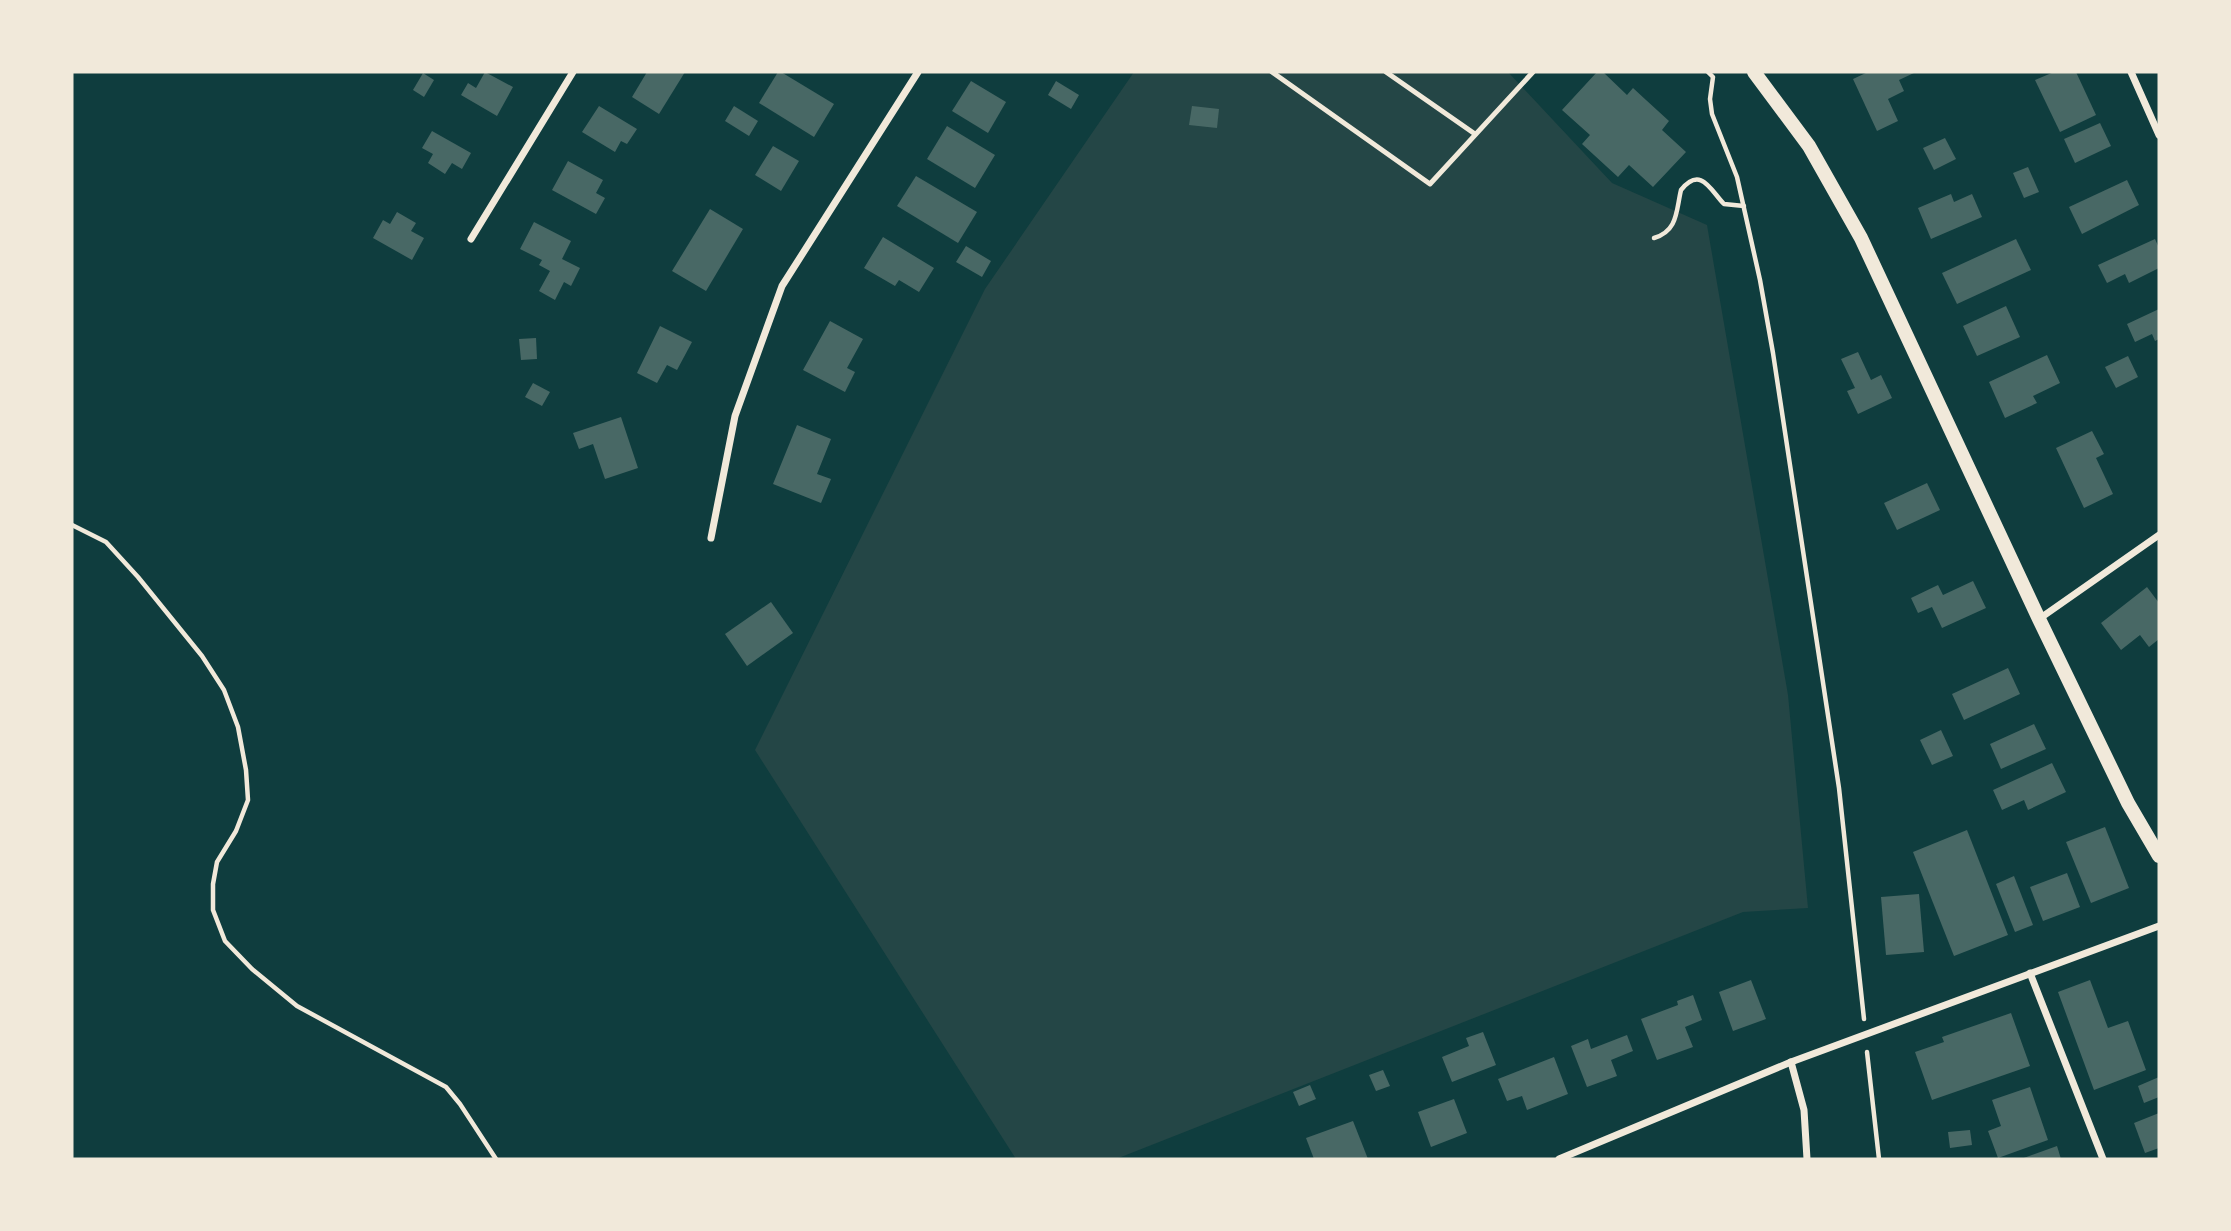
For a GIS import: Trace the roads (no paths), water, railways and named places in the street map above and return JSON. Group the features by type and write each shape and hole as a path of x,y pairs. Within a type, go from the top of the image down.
{"main road":[{"path":"1754,72 1809,146 1861,238 2039,619 2128,803 2159,856"}],"street":[{"path":"471,239 573,72"},
{"path":"711,538 735,416 782,286 918,72"},
{"path":"2131,72 2159,135"},
{"path":"2039,619 2159,535"},
{"path":"1559,1159 1791,1062 2159,926"},
{"path":"2029,973 2103,1159"},
{"path":"1791,1062 1804,1110 1807,1159"}],"lane":[{"path":"1272,72 1430,184 1534,72"},
{"path":"1386,72 1475,134"}]}
